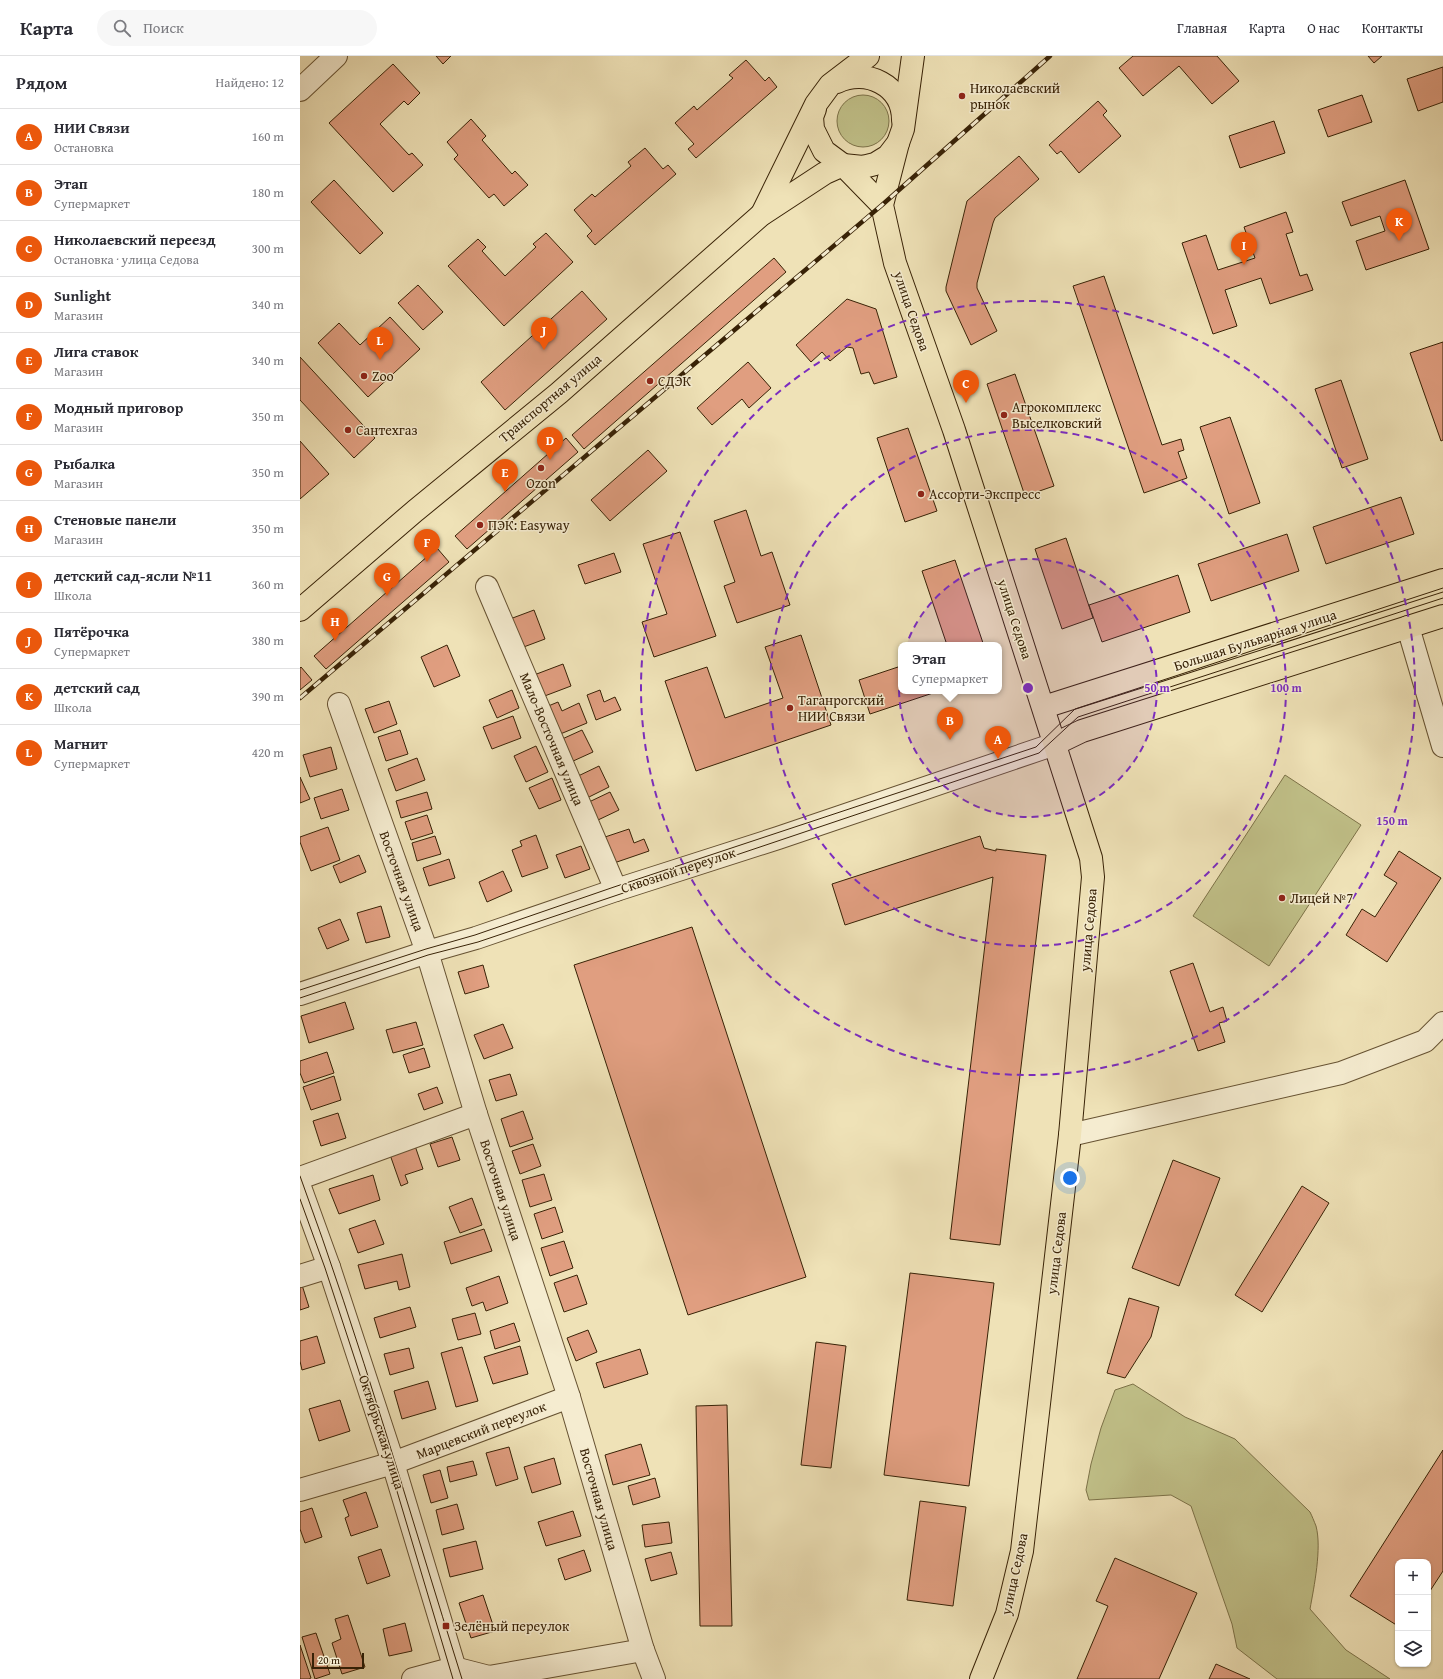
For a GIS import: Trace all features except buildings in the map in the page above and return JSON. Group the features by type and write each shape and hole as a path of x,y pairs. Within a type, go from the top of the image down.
{"main road":[{"path":"761,215 816,104 830,85 868,56"},
{"path":"761,215 825,173 843,166 863,167 875,164 888,156 900,136 913,56"},
{"path":"830,85 847,77 863,76 878,81 891,90 898,100 903,114 900,136"},
{"path":"816,104 812,117 813,129 824,151 843,166 882,205"},
{"name":"улица Седова","path":"900,136 882,205 896,263 954,430 1044,707 1092,858 1093,877 1070,1134 1022,1551 1007,1614 981,1679"},
{"name":"Транспортная улица","path":"300,610 415,511 559,393 761,215"},
{"name":"Большая Бульварная улица","path":"1044,707 1443,580"},
{"path":"1055,744 1082,731 1443,616"}],"street":[{"path":"300,90 336,56"},
{"name":"Мало-Восточная улица","path":"487,587 616,890"},
{"path":"1408,627 1443,746"},
{"name":"Восточная улица","path":"339,704 427,952 476,1114 569,1397 644,1650 654,1679"},
{"name":"Сквозной переулок","path":"300,994 427,952 476,938 616,890 778,838 1055,744"},
{"path":"1070,1134 1341,1073 1425,1041 1443,1023"},
{"path":"300,1178 476,1114"},
{"name":"Октябрьская улица","path":"300,1187 329,1267 393,1463 456,1674"},
{"path":"300,1276 329,1267"},
{"name":"Марцевский переулок","path":"300,1490 393,1463 569,1397"},
{"path":"413,1679 456,1674 489,1677 644,1650"}],"green space":[{"path":"863,95 873,97 881,103 887,111 889,121 887,131 881,139 873,145 863,147 853,145 845,139 839,131 837,121 839,111 845,103 853,97"},
{"path":"1285,775 1361,825 1269,966 1193,916"},
{"path":"1133,1384 1185,1417 1235,1439 1310,1512 1318,1535 1318,1556 1310,1609 1346,1650 1390,1679 1277,1679 1237,1648 1232,1624 1191,1506 1171,1495 1089,1500 1086,1490 1091,1464 1101,1428 1115,1390"}],"tram line":[{"path":"300,990 426,949 475,935 614,887 1036,747 1075,709 1443,588"},
{"path":"300,998 428,955 478,942 1039,753 1078,717 1443,598"},
{"path":"300,1176 344,1301 462,1679"},
{"path":"300,1199 325,1268 385,1451 453,1679"}],"railway":[{"path":"300,698 882,205 1050,56"}],"place":[{"name":"Николаевский рынок","path":"962,96"},
{"name":"детский сад","path":"1399,241"},
{"name":"детский сад-ясли №11","path":"1244,265"},
{"name":"Пятёрочка","path":"544,350"},
{"name":"Магнит","path":"380,360"},
{"name":"Zoo","path":"364,376"},
{"name":"СДЭК","path":"650,381"},
{"name":"Николаевский переезд","path":"966,403"},
{"name":"Агрокомплекс Выселковский","path":"1004,415"},
{"name":"Сантехгаз","path":"348,430"},
{"name":"Sunlight","path":"550,460"},
{"name":"Ozon","path":"541,468"},
{"name":"Лига ставок","path":"505,492"},
{"name":"Ассорти-Экспресс","path":"921,494"},
{"name":"ПЭК: Easyway","path":"480,525"},
{"name":"Модный приговор","path":"427,562"},
{"name":"Рыбалка","path":"387,596"},
{"name":"Стеновые панели","path":"335,641"},
{"name":"Таганрогский НИИ Связи","path":"790,708"},
{"name":"Этап","path":"950,740"},
{"name":"НИИ Связи","path":"998,759"},
{"name":"Лицей №7","path":"1282,898"},
{"name":"Зелёный переулок","path":"446,1626"}]}
